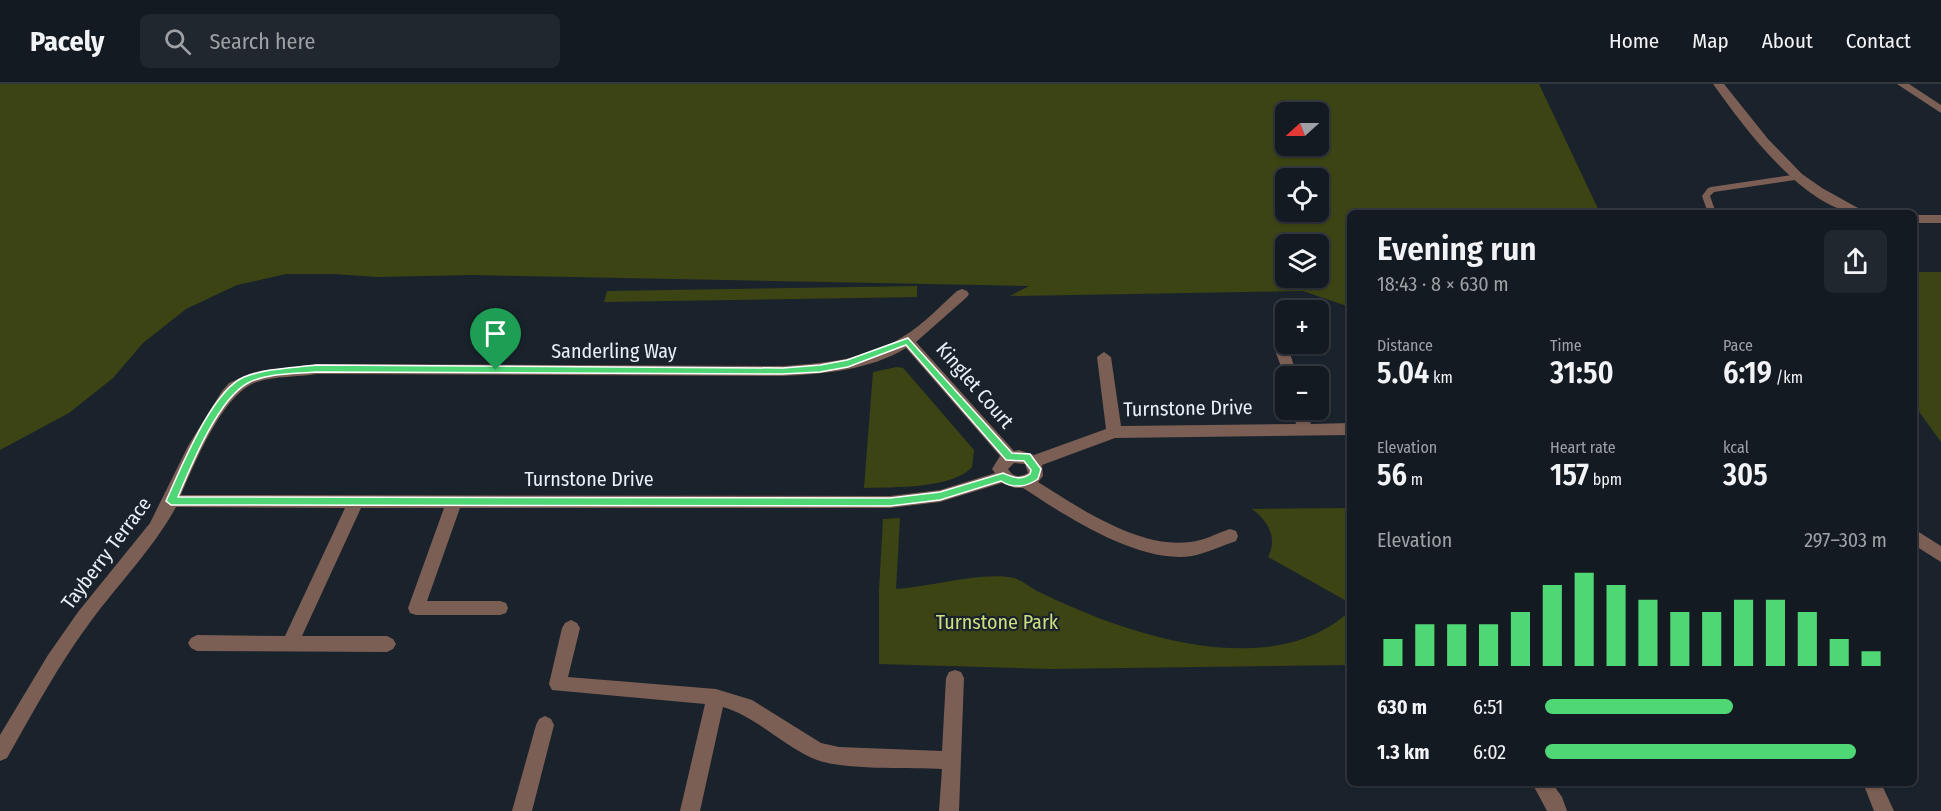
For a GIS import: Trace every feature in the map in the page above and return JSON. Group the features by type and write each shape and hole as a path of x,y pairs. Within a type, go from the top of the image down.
{"street":[{"path":"1718,84 1766,144 1799,177 1827,199 1854,210"},
{"path":"1902,84 1941,110"},
{"path":"1917,219 1941,219"},
{"name":"Sanderling Way","path":"245,381 268,374 316,369 811,369 848,364 908,341 962,294"},
{"name":"Kinglet Court","path":"908,341 1010,457"},
{"path":"1104,357 1114,432"},
{"name":"Tayberry Terrace","path":"0,752 54,661 84,617 144,545 171,501 193,450 227,395 245,381"},
{"path":"1302,420 1305,429"},
{"name":"Turnstone Drive","path":"1033,462 1114,432 1347,429"},
{"path":"1027,482 1035,476 1036,469 1033,462 1027,457 1010,457 1003,462 1000,469 1003,477 1010,482 1027,482 1092,523 1155,545 1190,549 1230,536"},
{"name":"Turnstone Drive","path":"171,501 890,502 940,496 1003,477"},
{"path":"290,644 356,501"},
{"path":"454,502 416,608 500,608"},
{"path":"1917,538 1941,555"},
{"path":"571,628 558,684 716,697 746,706 817,751 839,756 951,760"},
{"path":"197,644 387,644"},
{"path":"949,811 955,678"},
{"path":"690,811 716,697"},
{"path":"522,811 544,725"},
{"path":"1543,786 1556,804 1557,811"},
{"path":"1873,786 1884,811"}],"lane":[{"path":"1711,210 1706,196 1711,190 1799,177"}],"green space":[{"path":"0,84 1539,84 1599,210 1347,210 1347,306 1303,291 1010,296 1029,286 471,275 377,277 286,274 237,285 186,309 143,343 113,378 69,413 0,450"},
{"path":"1917,272 1941,272 1941,442 1920,413 1917,404"},
{"path":"917,286 917,297 604,302 607,291"},
{"path":"903,368 974,450 972,467 963,474 937,483 906,487 864,488 873,372"},
{"path":"1347,508 1347,601 1268,557 1272,543 1270,530 1263,519 1252,509"},
{"name":"Turnstone Park","path":"900,518 896,589 987,576 1014,578 1053,599 1110,622 1181,642 1218,647 1254,648 1289,643 1321,631 1347,613 1347,665 1049,669 879,664 879,590 883,519"}],"route":[{"path":"908,341 1010,457 1027,457 1033,462 1036,469 1035,476 1027,482 1019,483 1010,482 1003,477 940,496 890,502 171,501 193,450 227,395 234,387 245,381 268,374 316,369 496,370 783,371 820,369 848,364 908,341"}]}
